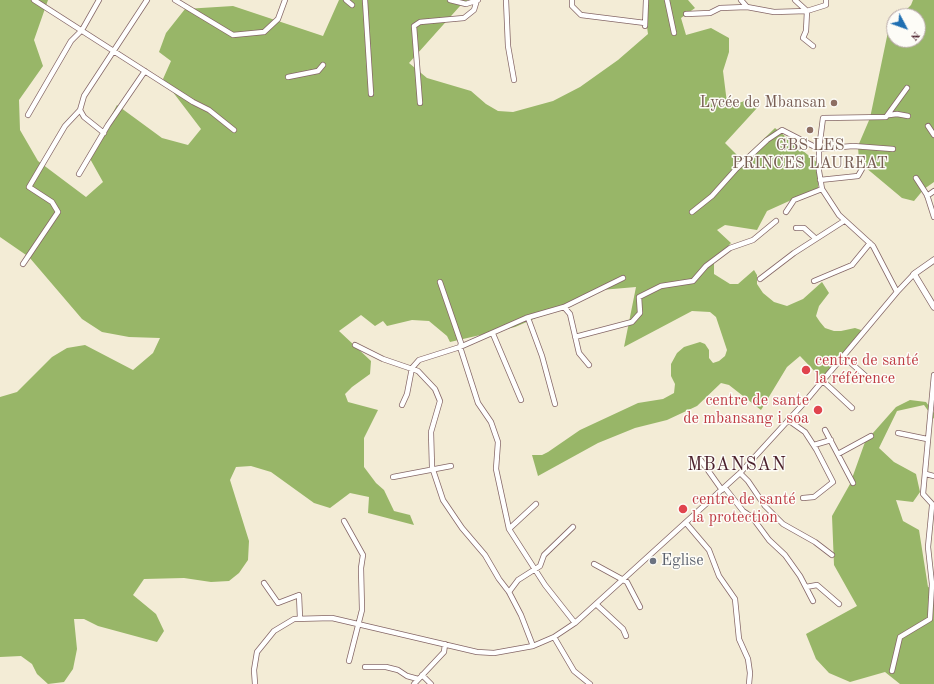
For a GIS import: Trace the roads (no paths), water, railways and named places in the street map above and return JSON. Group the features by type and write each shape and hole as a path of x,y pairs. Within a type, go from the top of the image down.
{"street":[{"path":"34,0 209,110 234,130"},
{"path":"28,115 71,41 82,30 99,0"},
{"path":"23,264 58,212 52,202 29,187 65,126 80,110 84,96 147,0"},
{"path":"174,0 233,35 264,32 278,19 285,0"},
{"path":"346,0 352,5"},
{"path":"364,0 371,94"},
{"path":"450,0 462,4 477,0"},
{"path":"420,103 414,26 420,22 464,18 474,10 477,0"},
{"path":"506,0 508,46 514,80"},
{"path":"572,0 572,6 581,15 645,24 646,0"},
{"path":"667,0 674,33"},
{"path":"741,0 747,7"},
{"path":"795,0 807,11"},
{"path":"686,14 710,13 720,8 747,7 774,12 807,11 826,5 826,0"},
{"path":"807,11 806,31 803,38 813,46"},
{"path":"288,77 318,71 323,64"},
{"path":"79,174 145,71"},
{"path":"889,115 907,88"},
{"path":"80,110 84,118 104,133"},
{"path":"897,292 877,252 870,243 844,221 834,210 822,189 820,180 819,149 823,118 883,118 889,115 897,114 908,116"},
{"path":"928,126 934,135"},
{"path":"692,212 712,196 737,168 767,140 782,130 819,149 853,146 893,149"},
{"path":"820,180 858,176 862,168"},
{"path":"916,178 927,196 934,218"},
{"path":"786,212 794,200 822,189"},
{"path":"927,196 934,191"},
{"path":"576,337 632,322 640,312 639,297 661,286 693,281 706,266 730,248 752,240 776,221"},
{"path":"760,279 816,238 844,221"},
{"path":"796,228 804,228 816,238"},
{"path":"814,281 852,264 870,243"},
{"path":"255,684 255,662 257,652 262,644 279,626 294,619 300,618 325,617 360,623 418,639 435,641 464,650 494,653 533,646 554,637 575,623 740,474 897,292 914,274 934,260"},
{"path":"914,274 934,307"},
{"path":"402,405 407,394 412,368 419,360 460,347 528,318 564,307 624,278"},
{"path":"440,282 461,343 460,347 478,403 491,422 498,442 496,468 509,529 545,584 575,623"},
{"path":"564,307 570,314 579,353 589,365"},
{"path":"528,318 542,356 555,404"},
{"path":"493,334 521,400"},
{"path":"355,344 383,359 418,371 432,384 440,401 431,432 433,471 443,500 462,528 485,555 499,579 509,592 521,615 533,646"},
{"path":"843,356 869,379"},
{"path":"892,671 900,637 930,619 933,584 928,548 933,506 922,494 926,474 927,439 934,376"},
{"path":"822,380 852,408"},
{"path":"788,420 805,432 814,445 832,482 814,497 803,498"},
{"path":"825,430 853,483"},
{"path":"898,433 927,439"},
{"path":"838,454 871,436"},
{"path":"814,445 831,440"},
{"path":"700,459 723,489 743,511 752,518 769,540 784,555 800,576 813,601"},
{"path":"393,477 433,471 451,466"},
{"path":"740,474 748,481 765,506 783,524 815,542 832,555"},
{"path":"926,474 934,476"},
{"path":"509,529 536,504"},
{"path":"344,521 363,555 361,568 362,610 360,623 356,628 349,661"},
{"path":"686,523 709,550 719,576 735,599 739,639 748,659 750,684"},
{"path":"509,592 518,580 540,566 544,556 573,527"},
{"path":"594,564 627,582 640,607"},
{"path":"264,583 278,603 299,595 300,618"},
{"path":"806,587 817,586 839,604"},
{"path":"596,604 623,629 626,636"},
{"path":"554,637 574,671 590,684"},
{"path":"414,684 444,652 445,644"},
{"path":"365,667 386,667 398,670 407,676 418,679"},
{"path":"422,675 431,684"}],"place":[{"name":"Lycée de Mbansan","path":"834,103"},
{"name":"GBS LES PRINCES LAUREAT","path":"810,130"},
{"name":"centre de santé la référence","path":"806,370"},
{"name":"centre de sante de mbansang i soa","path":"818,410"},
{"name":"centre de santé la protection","path":"683,509"},
{"name":"Eglise","path":"653,561"}],"district":[{"name":"MBANSAN","path":"737,465"}]}
